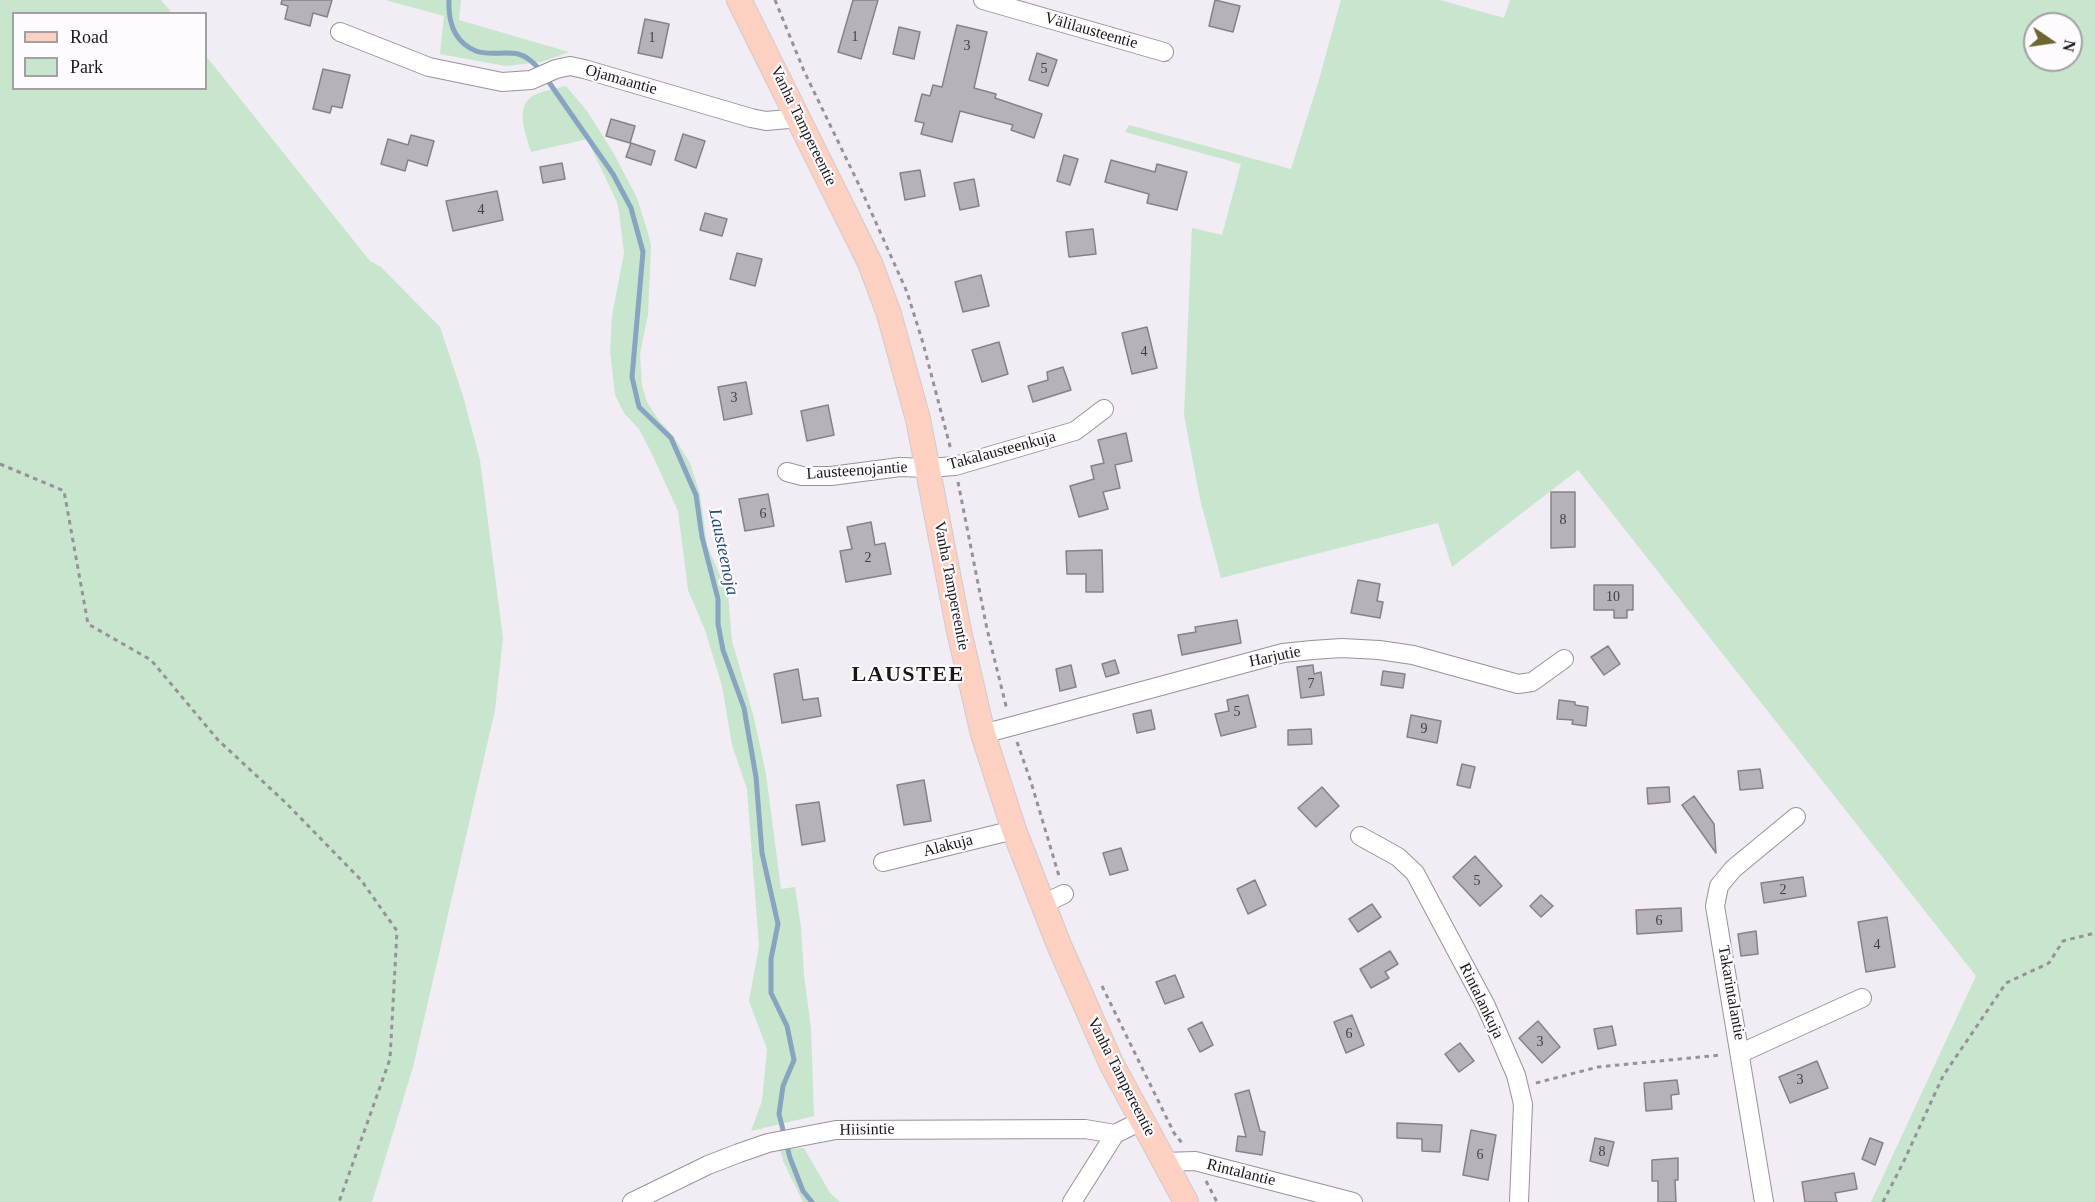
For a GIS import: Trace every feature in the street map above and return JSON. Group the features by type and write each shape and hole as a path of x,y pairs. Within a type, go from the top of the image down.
{"main road":[{"name":"Vanha Tampereentie","path":"739,0 800,118 870,263 889,314 918,419 959,631 983,734 1014,830 1054,899 1111,1063 1186,1202"}],"street":[{"name":"Välilausteentie","path":"982,0 1164,52"},
{"name":"Ojamaantie","path":"340,32 429,67 502,82 531,80 556,69 570,66 751,118 766,121 800,118"},
{"name":"Takalausteenkuja","path":"928,468 955,466 1076,431 1104,409"},
{"name":"Lausteenojantie","path":"787,472 802,477 831,476 900,467 928,468"},
{"name":"Harjutie","path":"983,734 1283,653 1342,648 1378,650 1413,655 1518,684 1532,682 1564,659"},
{"name":"Takarintalantie","path":"1764,1202 1715,906 1719,886 1733,870 1796,817"},
{"name":"Alakuja","path":"883,862 1014,830"},
{"name":"Rintalankuja","path":"1360,836 1398,857 1415,873 1486,1006 1516,1075 1524,1104 1519,1202"},
{"path":"1741,1053 1862,998"},
{"path":"1072,1202 1114,1134 1143,1120"},
{"name":"Hiisintie","path":"632,1202 708,1165 774,1142 836,1130 1085,1129 1114,1134"},
{"name":"Rintalantie","path":"1163,1162 1195,1161 1353,1202"}],"path":[{"path":"775,0 804,71 856,177 906,292 923,343 955,466 981,602 1011,725 1031,782 1054,899"},
{"path":"0,464 64,491 88,624 151,660 218,740 286,803 360,880 397,931 390,1059 339,1202"},
{"path":"1882,1202 1903,1163 1943,1076 2006,983 2049,963 2063,941 2095,933"},
{"path":"1098,978 1174,1133 1195,1161 1217,1202"},
{"path":"1520,1088 1598,1067 1741,1053"}],"green space":[{"path":"0,0 161,0 171,12 12,12 12,90 207,90 207,57 370,261 381,267 440,327 463,396 480,460 503,638 495,710 413,1067 372,1202 0,1202"},
{"path":"385,0 461,0 459,20 569,52 541,62 506,66 440,54 444,16"},
{"path":"1341,0 1440,0 1504,18 1510,0 2095,0 2095,1202 1871,1202 1976,976 1578,470 1452,567 1438,523 1221,578 1200,499 1184,415 1192,228 1222,235 1241,164 1125,132 1129,125 1291,169"},
{"path":"566,86 587,111 613,152 637,198 648,233 651,246 648,314 640,354 642,386 647,402 674,437 690,463 700,494 707,545 728,594 732,641 754,718 766,774 781,889 795,887 811,1028 814,1116 751,1131 762,1101 767,1049 749,1001 759,946 747,789 732,745 722,686 705,630 688,590 678,511 639,429 624,413 615,395 610,351 612,316 624,253 617,202 587,139 531,152 525,131 523,109 530,98 542,92"},
{"path":"804,1148 830,1193 840,1202 803,1202 783,1161 780,1149"}],"building":[{"path":"282,0 332,0 327,17 313,13 310,26 285,19 288,6 281,4"},
{"path":"853,0 878,0 861,59 838,52"},
{"path":"1215,0 1240,6 1233,32 1209,26"},
{"path":"645,19 669,24 662,58 638,53"},
{"path":"957,25 987,32 974,88 996,94 995,98 1042,114 1034,138 1011,130 1013,125 960,111 952,142 921,134 924,123 915,121 922,94 930,96 933,85 942,87"},
{"path":"899,27 920,32 914,59 893,54"},
{"path":"1037,53 1057,60 1048,86 1029,80"},
{"path":"323,69 350,75 342,108 332,106 330,113 313,109"},
{"path":"611,119 635,126 630,143 606,136"},
{"path":"683,134 705,141 696,168 675,160"},
{"path":"411,135 434,141 427,166 408,160 405,171 381,164 388,139 408,145"},
{"path":"631,143 655,151 651,165 626,157"},
{"path":"1064,155 1078,159 1070,185 1057,181"},
{"path":"1111,160 1155,172 1157,164 1187,172 1177,210 1147,203 1149,194 1105,182"},
{"path":"562,163 565,179 543,183 540,167"},
{"path":"920,170 925,196 905,200 900,173"},
{"path":"974,179 979,206 960,210 954,183"},
{"path":"497,191 503,220 453,231 446,201"},
{"path":"705,213 727,219 722,236 700,230"},
{"path":"1093,229 1096,254 1069,257 1066,232"},
{"path":"737,253 762,259 755,286 730,279"},
{"path":"981,275 989,306 963,312 955,282"},
{"path":"1147,327 1157,368 1132,374 1122,333"},
{"path":"999,342 1008,374 982,382 972,350"},
{"path":"1063,367 1071,390 1033,402 1028,386 1048,380 1047,372"},
{"path":"746,382 752,414 724,420 718,387"},
{"path":"828,405 834,435 807,441 801,411"},
{"path":"1126,433 1132,461 1115,465 1120,488 1103,492 1108,509 1079,517 1070,486 1094,479 1091,466 1104,463 1098,440"},
{"path":"1551,492 1575,492 1575,547 1551,548"},
{"path":"768,494 774,526 745,531 739,499"},
{"path":"871,522 875,545 885,543 891,574 846,582 840,551 852,549 847,527"},
{"path":"1102,550 1103,592 1086,592 1086,574 1067,574 1066,551"},
{"path":"1358,580 1380,584 1377,601 1383,602 1380,618 1351,613"},
{"path":"1594,585 1633,585 1633,610 1627,610 1627,618 1614,618 1614,610 1594,610"},
{"path":"1237,620 1241,643 1182,655 1178,635 1196,632 1195,627"},
{"path":"1608,646 1620,664 1604,675 1591,657"},
{"path":"1115,660 1119,673 1106,677 1102,664"},
{"path":"1071,665 1076,687 1060,691 1056,669"},
{"path":"1313,665 1314,674 1321,672 1324,695 1301,698 1297,667"},
{"path":"798,669 803,700 818,698 821,716 782,723 774,674"},
{"path":"1383,671 1405,674 1403,688 1381,685"},
{"path":"1248,695 1256,727 1221,736 1215,714 1229,711 1227,700"},
{"path":"1559,700 1575,702 1575,705 1588,707 1586,726 1572,724 1573,720 1557,719"},
{"path":"1151,710 1155,729 1137,733 1133,714"},
{"path":"1411,715 1441,721 1437,743 1407,737"},
{"path":"1311,729 1312,744 1288,745 1288,730"},
{"path":"1462,764 1475,767 1470,788 1457,785"},
{"path":"1760,769 1763,788 1740,790 1738,771"},
{"path":"924,780 931,821 904,825 897,785"},
{"path":"1322,787 1339,806 1316,827 1298,808"},
{"path":"1669,787 1670,802 1648,804 1647,788"},
{"path":"1694,796 1714,824 1716,853 1682,805"},
{"path":"819,802 825,841 802,845 796,805"},
{"path":"1121,848 1128,870 1110,875 1103,853"},
{"path":"1475,856 1502,886 1480,906 1453,877"},
{"path":"1803,877 1806,896 1764,903 1761,883"},
{"path":"1255,880 1266,905 1248,914 1237,889"},
{"path":"1541,895 1553,906 1541,917 1530,906"},
{"path":"1372,904 1381,917 1358,932 1349,919"},
{"path":"1681,908 1682,931 1637,934 1636,910"},
{"path":"1887,917 1895,967 1866,972 1858,922"},
{"path":"1756,931 1758,954 1741,956 1738,934"},
{"path":"1390,951 1398,964 1385,972 1389,978 1371,988 1360,969"},
{"path":"1175,975 1184,997 1165,1004 1156,982"},
{"path":"1352,1015 1364,1045 1346,1053 1334,1022"},
{"path":"1538,1021 1560,1047 1542,1063 1519,1038"},
{"path":"1202,1022 1213,1045 1200,1052 1188,1029"},
{"path":"1612,1026 1616,1045 1598,1049 1594,1029"},
{"path":"1460,1043 1474,1061 1459,1072 1445,1054"},
{"path":"1817,1061 1828,1088 1790,1103 1779,1077"},
{"path":"1677,1080 1679,1094 1671,1095 1672,1109 1646,1111 1644,1083"},
{"path":"1249,1090 1260,1131 1265,1132 1262,1155 1236,1151 1238,1136 1246,1137 1235,1094"},
{"path":"1397,1123 1442,1125 1440,1152 1422,1151 1422,1139 1397,1138"},
{"path":"1471,1130 1496,1135 1488,1180 1463,1175"},
{"path":"1595,1138 1614,1142 1608,1166 1590,1161"},
{"path":"1870,1138 1883,1143 1875,1165 1862,1159"},
{"path":"1678,1158 1678,1180 1675,1180 1676,1202 1658,1202 1658,1181 1652,1181 1652,1160"},
{"path":"1854,1173 1857,1189 1835,1193 1837,1202 1805,1202 1802,1182"}],"waterway":[{"name":"Lausteenoja","path":"449,0 451,23 458,37 468,47 481,52 521,55 541,71"},
{"name":"Lausteenoja","path":"546,78 613,174 631,208 643,252 632,377 639,407 671,438 696,495 702,537 718,599 718,624 723,650 744,708 756,777 762,853 778,924 771,959 771,993 787,1026 794,1060 783,1086 779,1114 790,1158 803,1191 812,1202"}],"district":[{"name":"LAUSTEE","path":"908,675"}]}
